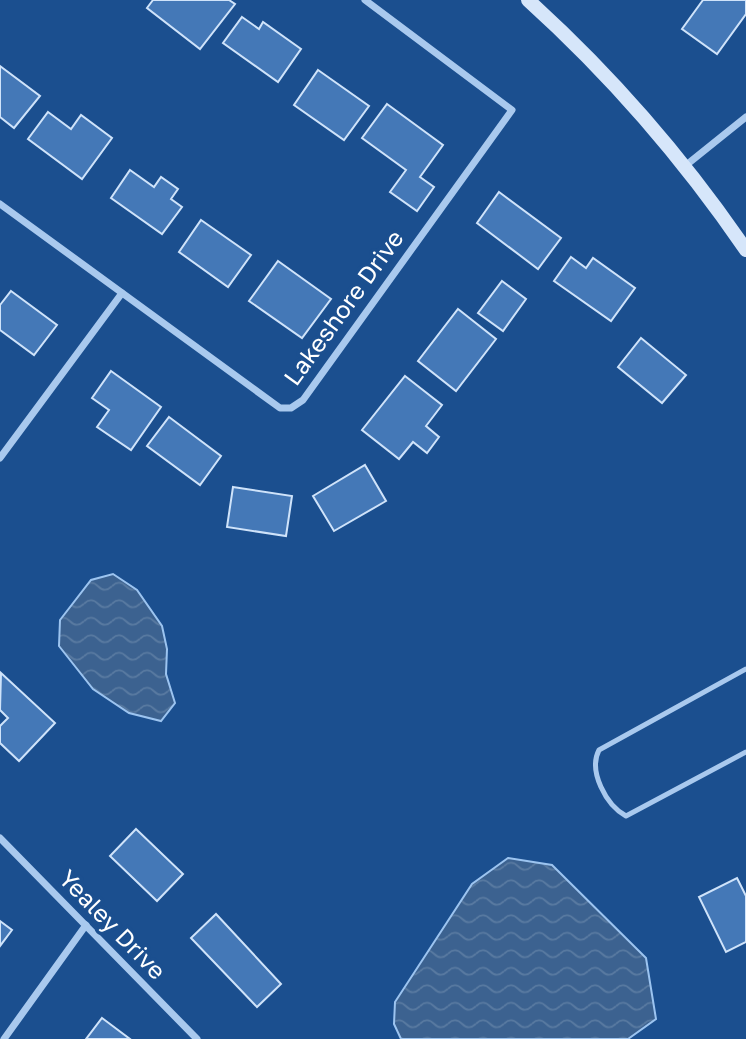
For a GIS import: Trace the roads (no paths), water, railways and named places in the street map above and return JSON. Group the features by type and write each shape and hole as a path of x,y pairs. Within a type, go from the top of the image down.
{"main road":[{"path":"528,0 625,95 685,166 746,250"}],"street":[{"name":"Lakeshore Drive","path":"0,204 279,408 291,408 303,400 512,110 365,0"},
{"path":"685,166 746,117"},
{"path":"0,458 122,293"},
{"name":"Yealey Drive","path":"0,838 197,1039"},
{"path":"4,1039 86,925"}],"lane":[{"path":"746,669 599,750 594,765 597,778 609,799 617,810 626,816 746,752"}],"water":[{"path":"113,574 137,590 162,626 167,649 166,674 175,703 161,721 129,713 93,689 59,646 60,620 91,580"},
{"path":"508,858 552,865 646,958 656,1019 628,1039 401,1039 394,1024 395,1002 472,884"}]}
